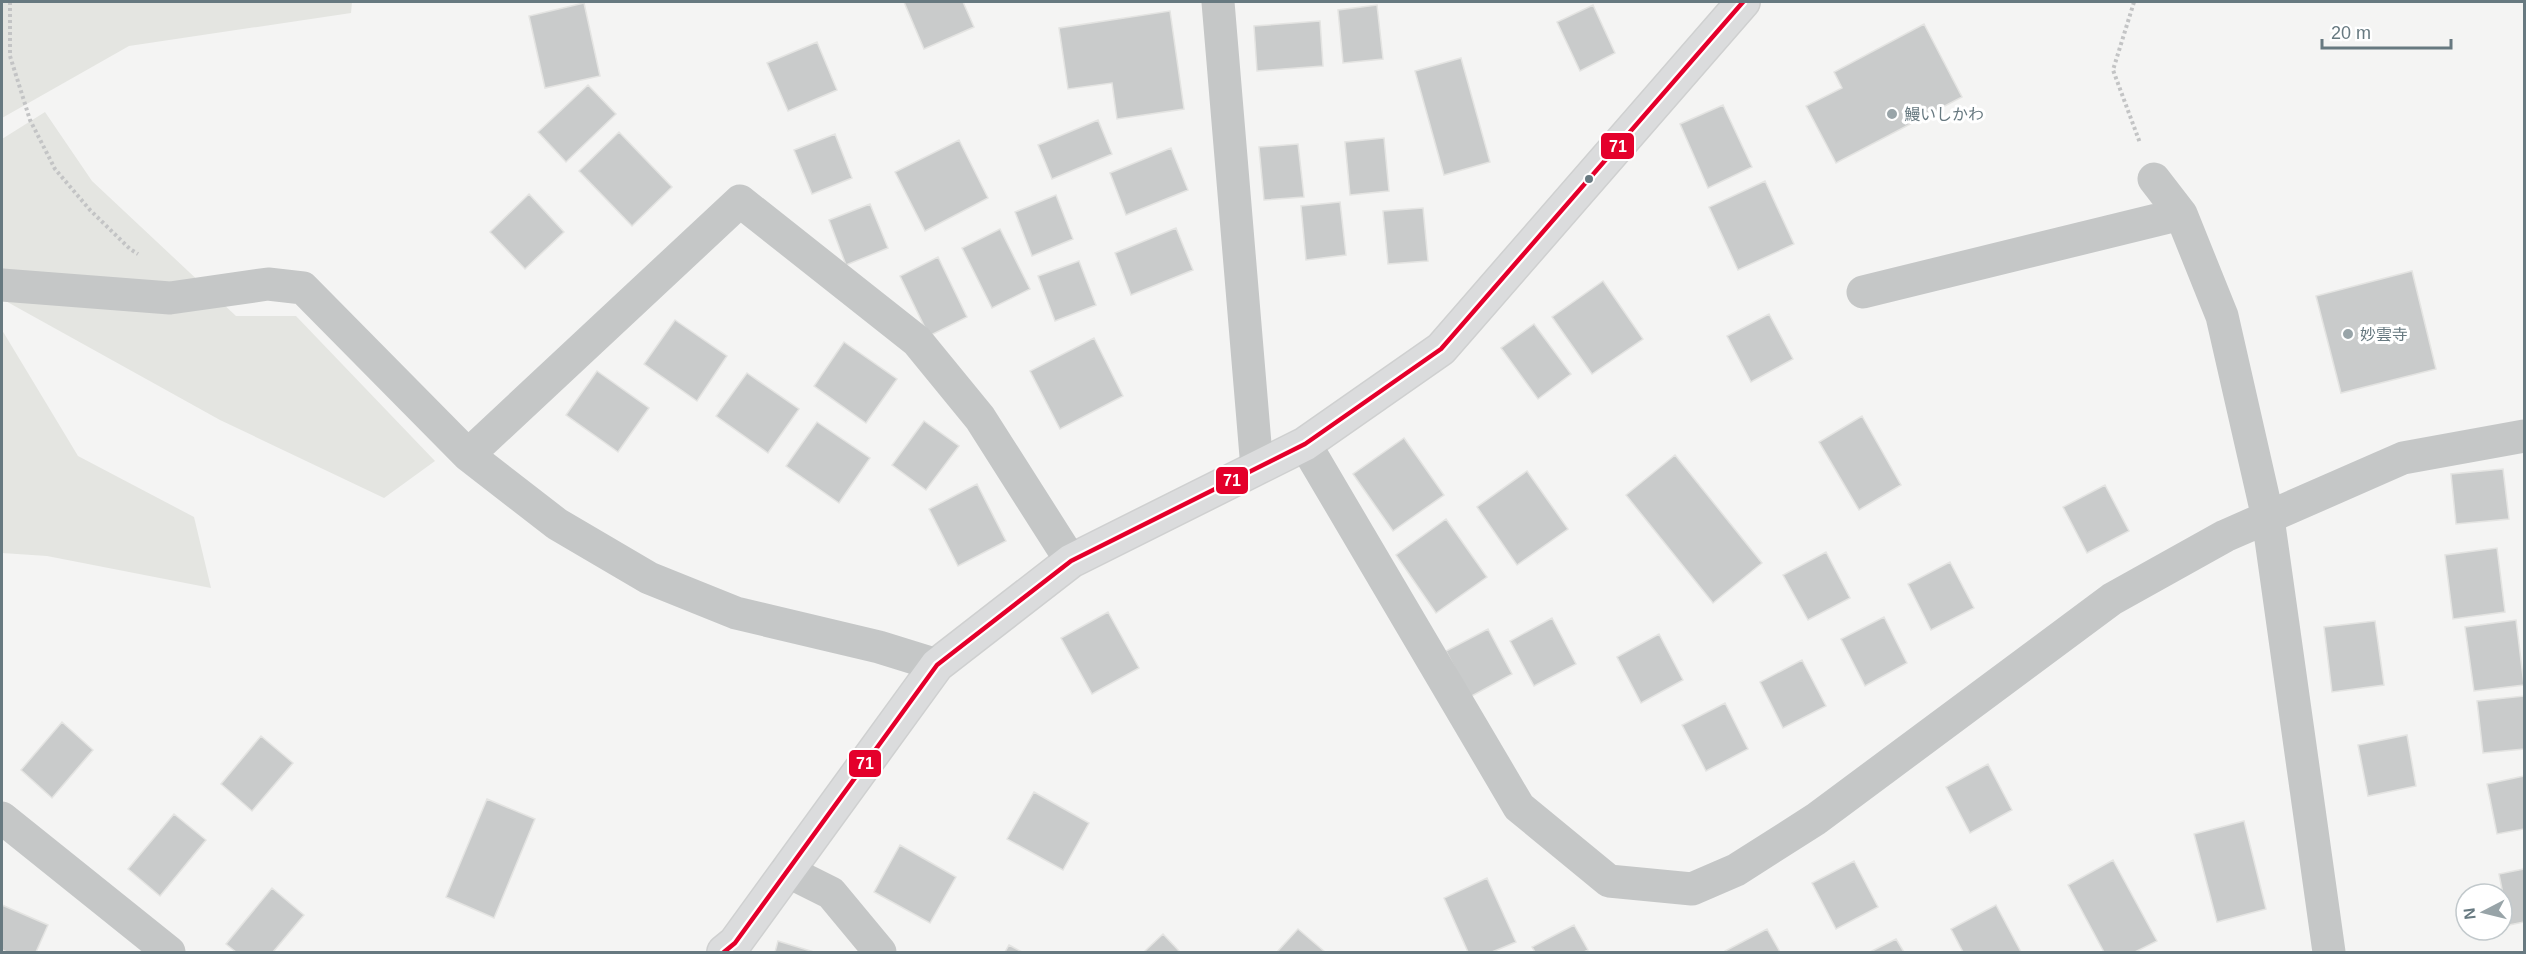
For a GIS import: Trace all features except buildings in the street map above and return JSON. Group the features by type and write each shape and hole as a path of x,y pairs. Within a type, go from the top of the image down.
{"main road":[{"path":"724,952 735,943 937,664 1071,561 1305,444 1441,349 1743,2"}],"street":[{"path":"1218,2 1257,468"},
{"path":"2154,179 2181,214 2222,316 2268,518 2329,952"},
{"path":"468,454 740,201 917,341 980,418 1071,561"},
{"path":"1863,292 2181,214"},
{"path":"2,285 170,298 268,284 303,288 468,454 557,524 649,578 736,613 879,646 937,664"},
{"path":"1305,444 1519,807 1609,881 1692,890 1736,870 1816,819 2112,599 2225,536 2403,458 2524,436"},
{"path":"2,818 169,952"},
{"path":"787,871 831,893 880,952"}],"path":[{"path":"10,2 10,56 30,120 55,169 90,210 130,249 158,266 170,298"},
{"path":"2134,2 2113,70 2154,179"}],"shaded area":[{"path":"2,2 352,2 351,13 129,46 2,118"},
{"path":"45,112 92,181 236,316 296,316 435,461 384,498 220,420 2,299 2,139"},
{"path":"2,330 78,456 194,517 211,588 47,556 2,553"}],"transit line":[{"name":"71","path":"724,952 735,943 937,665 1071,561 1305,444 1441,349 1743,2"}],"place":[{"name":"鰻いしかわ","path":"1892,114"},
{"name":"妙雲寺","path":"2348,334"}]}
